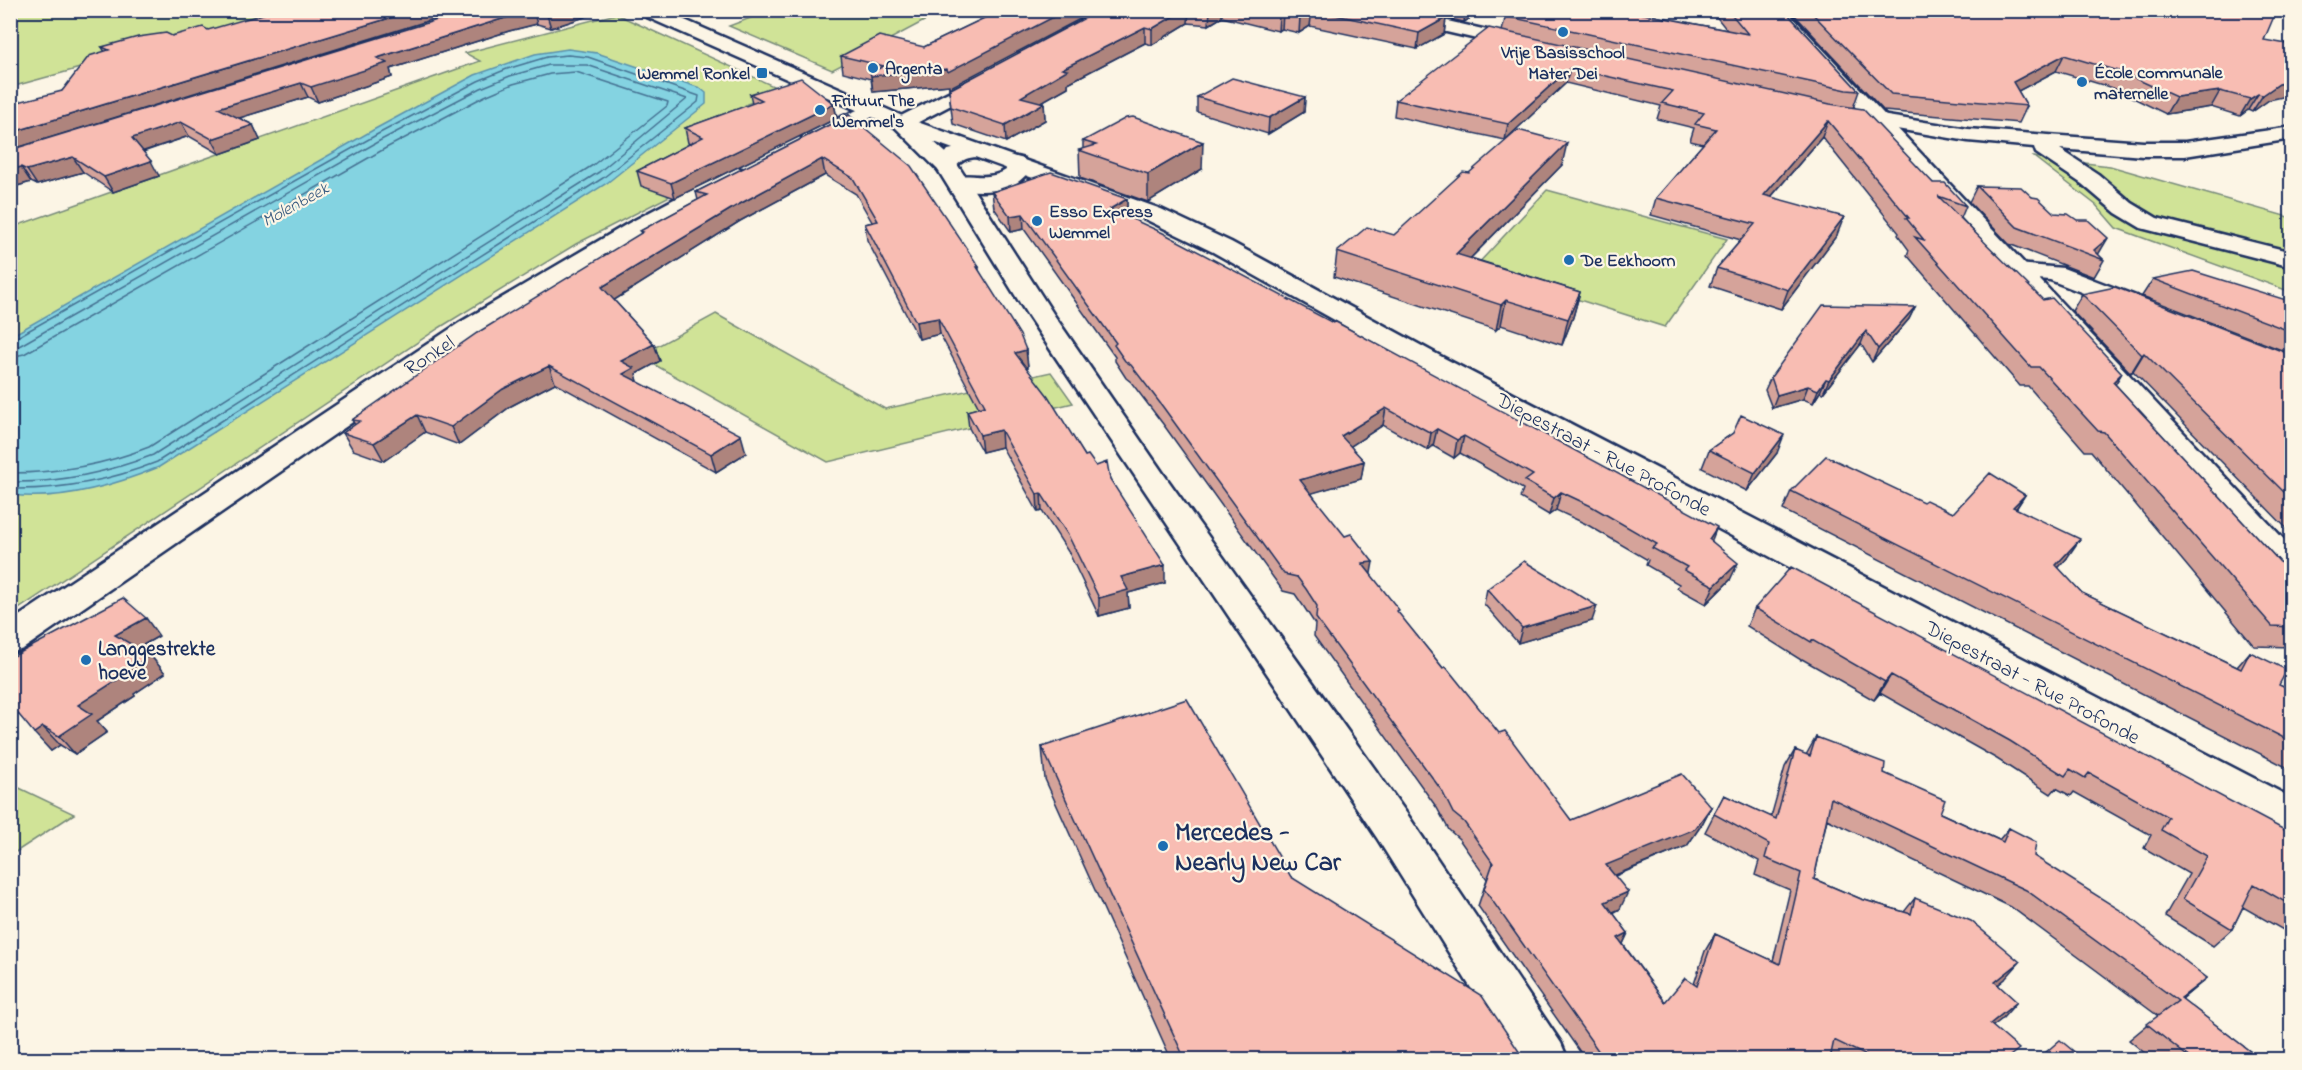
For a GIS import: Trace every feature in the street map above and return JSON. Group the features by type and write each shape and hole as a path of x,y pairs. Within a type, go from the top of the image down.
{"street":[{"path":"646,10 902,123 961,166 979,185 997,183 1017,172 1016,164"},
{"path":"1373,10 1541,48"},
{"path":"1776,10 2292,570"},
{"path":"902,123 1006,69"},
{"path":"786,151 871,110"},
{"path":"1835,114 2030,141 2143,149 2185,149 2292,133"},
{"path":"2044,148 2090,179 2124,208 2149,223 2292,260"},
{"name":"Diepestraat - Rue Profonde","path":"961,166 1016,164 1153,214 1222,247 1444,369 2292,819"},
{"name":"Ronkel","path":"10,640 469,329 628,233 756,166"},
{"path":"961,166 1000,254 1161,493 1392,826 1545,1059"},
{"path":"2017,272 2054,273 2162,316"}],"green space":[{"path":"11,11 287,11 11,87"},
{"path":"769,11 943,11 832,70 729,26"},
{"path":"616,14 784,91 747,104 720,124 738,161 576,244 439,328 11,614 10,228 480,61 465,53"},
{"path":"2034,157 2110,166 2288,217 2291,215 2291,292 2116,228 2096,205"},
{"path":"1547,190 1727,239 1665,327 1475,267"},
{"path":"716,314 885,409 1051,372 1073,403 828,462 639,356"},
{"path":"11,784 74,814 11,855"}],"water":[{"name":"Molenbeek","path":"568,49 597,53 700,88 706,93 706,104 607,183 159,467 105,486 68,494 11,495 11,336 375,129 475,75 535,54"}],"building":[{"path":"277,10 416,10 10,133 10,104 62,91 89,56 109,50 102,47 138,37 166,33 172,36 203,27 208,30"},
{"path":"470,10 533,10 377,58 387,63 311,87 301,83 218,108 253,125 212,139 181,122 132,138 151,161 104,177 73,157 27,170 21,167 10,170 10,150"},
{"path":"533,10 561,10 547,15"},
{"path":"1001,10 1067,10 948,72 947,69 871,76 870,73 884,66 841,56 879,36 924,47"},
{"path":"1100,10 1184,10 1152,29 1145,27 1062,69 1067,70 1021,97 1044,103 1005,125 951,107 949,90"},
{"path":"1257,10 1312,10 1300,17 1283,13 1279,16"},
{"path":"1312,10 1413,10 1446,18 1419,33"},
{"path":"1512,10 1623,10 1748,34 1728,10 1784,10 1859,91 1505,16"},
{"path":"1809,10 2274,10 2275,14 2264,40 2292,45 2292,81 2279,84 2263,95 2258,94 2250,99 2220,91 2176,97 2121,72 2064,55 2013,82 2027,106 1891,94"},
{"path":"1489,28 1830,104 1863,109 1933,183 1945,183 1966,206 1938,196 2043,300 2052,298 2122,373 2113,382 2292,575 2292,627 2272,626 2104,432 2098,431 2039,367 2031,367 1915,237 1924,240 1906,218 1909,218 1828,121 1764,195 1844,217 1788,290 1717,268 1755,224 1656,198 1716,129 1695,124 1704,113 1662,103 1673,91 1570,68 1508,124 1396,100"},
{"path":"801,78 834,104 671,183 637,171 703,137 685,128 762,100 750,94"},
{"path":"1232,78 1305,97 1269,118 1197,97"},
{"path":"849,115 911,166 979,267 977,267 1020,335 1026,350 1015,353 1048,396 1085,456 1088,455 1096,466 1107,462 1110,479 1165,565 1121,577 1128,590 1099,598 1068,535 1041,493 1037,494 1001,430 980,435 967,411 985,406 938,318 916,322 865,224 878,221 853,178 822,159 736,206 602,287 654,344 621,361 634,368 623,374 741,435 711,454 549,366 503,389 451,427 417,415 374,443 343,433 360,421 352,420 477,333 643,232 640,231 707,195 696,192"},
{"path":"1133,117 1203,142 1148,174 1079,150 1096,145 1083,141 1126,118"},
{"path":"1518,130 1567,143 1456,254 1580,292 1568,319 1506,300 1501,305 1337,252 1367,227 1394,235 1463,172 1469,173"},
{"path":"1051,172 1127,199 1110,209 1163,233 1333,323 1336,322 1717,527 1709,539 1738,563 1714,586 1684,570 1687,567 1652,548 1657,544 1591,506 1561,492 1554,498 1525,481 1533,475 1464,436 1457,440 1437,429 1431,433 1386,408 1341,436 1364,461 1300,480 1345,536 1351,534 1373,562 1362,563 1399,610 1397,611 1499,733 1505,731 1571,820 1682,774 1711,807 1695,829 1606,865 1628,892 1605,902 1628,933 1618,938 1665,1002 1685,978 1697,986 1715,934 1780,964 1801,873 1765,858 1769,844 1714,814 1724,795 1776,819 1795,750 1810,756 1816,737 1885,763 1884,773 1945,800 1940,813 2003,842 2009,828 2036,842 2034,856 2120,910 2207,978 2181,998 2260,1059 2191,1059 2147,1024 2178,1001 2026,890 1831,798 1814,879 1861,899 1911,914 1915,898 1971,921 2020,962 1995,982 2017,1002 1990,1024 2019,1049 2006,1059 1873,1059 1834,1040 1830,1059 1604,1059 1484,889 1493,863 1464,822 1453,813 1442,791 1316,618 1317,606 1306,589 1297,577 1284,574 1163,407 1131,365 1125,361 1114,345 1116,343 1023,214 1010,216 992,192"},
{"path":"1977,186 2021,187 2032,197 2038,198 2054,213 2068,214 2077,220 2088,220 2108,238 2094,250 2104,260 2017,227"},
{"path":"2193,271 2289,301 2292,298 2292,332 2153,279"},
{"path":"2115,287 2292,355 2292,500 2082,294"},
{"path":"1823,305 1915,307 1878,349 1866,331 1829,380 1826,379 1818,390 1808,386 1777,395 1771,377"},
{"path":"1741,415 1784,435 1755,473 1709,450 1733,433"},
{"path":"1826,456 1923,502 1926,500 1953,513 1990,473 2025,495 2013,507 2080,539 2056,565 2082,593 2241,669 2250,652 2287,670 2279,685 2292,691 2292,742 1791,491"},
{"path":"1524,561 1597,606 1522,628 1487,589"},
{"path":"1791,567 2292,834 2292,906 2254,884 2232,929 2183,899 2207,856 2161,830 2168,817 2089,773 2085,778 2070,769 2065,776 2010,741 1891,675 1885,682 1812,640 1811,642 1755,608"},
{"path":"123,598 146,618 115,635 150,655 78,705 92,714 59,736 43,727 34,733 10,704 10,658"},
{"name":"Mercedes - Nearly New Car","path":"1187,699 1291,877 1482,996 1524,1059 1189,1059 1183,1055 1042,747"},
{"path":"2060,1040 2083,1059 2038,1059"}],"place":[{"name":"Vrije Basisschool Mater Dei","path":"1563,32"},
{"name":"Argenta","path":"873,68"},
{"name":"Wemmel Ronkel","path":"762,73"},
{"name":"École communale maternelle","path":"2082,82"},
{"name":"Frituur The Wemmel's","path":"820,110"},
{"name":"Esso Express Wemmel","path":"1037,221"},
{"name":"De Eekhoorn","path":"1569,260"},
{"name":"Langgestrekte hoeve","path":"86,660"},
{"name":"Mercedes - Nearly New Car","path":"1163,846"}]}
